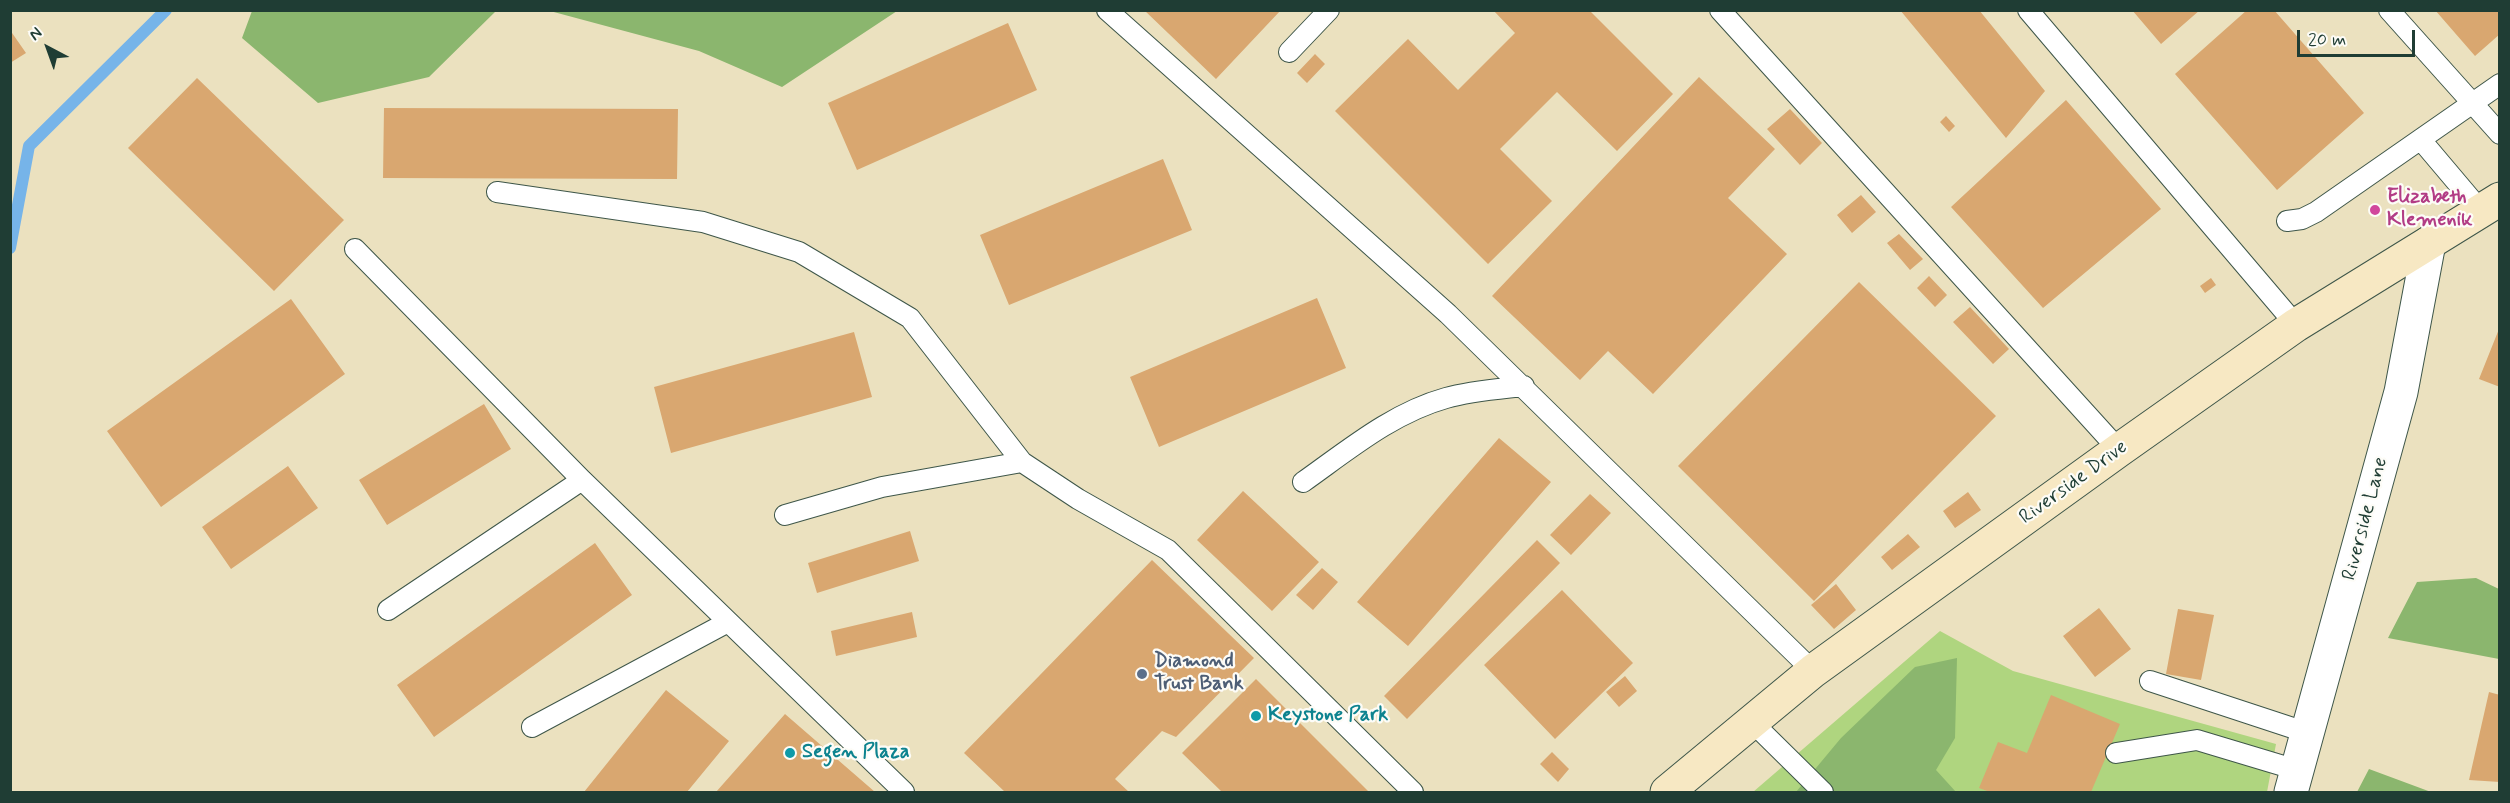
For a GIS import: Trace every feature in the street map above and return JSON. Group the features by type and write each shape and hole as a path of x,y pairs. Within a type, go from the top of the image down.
{"street":[{"name":"Riverside Drive","path":"1667,792 1813,671 2119,450 2296,325 2490,205"},
{"name":"Riverside Lane","path":"2294,781 2401,392 2429,243"}],"lane":[{"path":"1107,10 1448,314 1813,671"},
{"path":"1289,52 1329,10"},
{"path":"1720,10 2119,450"},
{"path":"2028,10 2296,325"},
{"path":"2389,10 2474,103 2499,134"},
{"path":"2287,221 2302,219 2316,212 2499,84"},
{"path":"2421,140 2490,205"},
{"path":"497,192 703,222 799,252 910,318 1022,462 1078,499 1167,550 1413,792"},
{"path":"356,249 582,480 904,792"},
{"path":"1303,482 1372,433 1415,410 1446,398 1524,386"},
{"path":"785,515 882,487 1022,462"},
{"path":"388,610 582,480"},
{"path":"532,728 729,622"},
{"path":"2150,681 2308,733"},
{"path":"1752,722 1823,792"},
{"path":"2116,753 2197,740 2294,781"}],"green space":[{"path":"252,10 496,11 429,77 318,103 242,38"},
{"path":"550,11 897,11 782,87 699,51"},
{"path":"2476,578 2499,589 2499,659 2388,638 2417,582"},
{"path":"1940,631 2013,671 2276,744 2267,792 1753,792"},
{"path":"1957,658 1955,738 1936,770 1956,792 1796,792 1841,738 1915,667"},
{"path":"2369,769 2431,792 2357,792"}],"building":[{"path":"1144,10 1281,10 1216,79"},
{"path":"1493,10 1589,10 1673,94 1617,151 1557,92 1500,149 1552,201 1488,264 1335,111 1408,39 1458,90 1515,33"},
{"path":"1900,10 1979,10 2045,91 2006,138"},
{"path":"2132,10 2200,10 2161,44"},
{"path":"2247,10 2274,10 2364,113 2277,190 2175,74"},
{"path":"2435,10 2500,10 2500,34 2475,56"},
{"path":"1008,23 1037,90 857,170 828,103"},
{"path":"10,30 26,53 10,63"},
{"path":"1315,54 1325,64 1307,83 1297,73"},
{"path":"1699,77 1775,149 1728,198 1787,254 1653,394 1608,351 1580,380 1492,296"},
{"path":"197,78 344,220 274,291 128,148"},
{"path":"2066,100 2161,209 2043,308 1951,207"},
{"path":"384,108 678,109 677,179 383,178"},
{"path":"1790,109 1822,143 1800,165 1767,129"},
{"path":"1946,116 1955,126 1949,132 1940,122"},
{"path":"1163,159 1192,230 1009,305 980,235"},
{"path":"1861,195 1876,212 1852,233 1837,215"},
{"path":"1899,234 1923,259 1910,270 1887,243"},
{"path":"1929,276 1947,295 1935,307 1917,288"},
{"path":"2211,278 2216,285 2205,293 2200,286"},
{"path":"1859,282 1996,416 1814,601 1678,466"},
{"path":"1317,298 1346,368 1159,447 1130,377"},
{"path":"291,299 345,374 161,507 107,431"},
{"path":"1970,307 2009,349 1993,364 1953,322"},
{"path":"2500,329 2500,387 2479,379"},
{"path":"854,332 872,397 671,453 654,387"},
{"path":"484,404 511,449 387,525 359,480"},
{"path":"1499,438 1551,482 1408,646 1357,602"},
{"path":"288,466 318,508 231,569 202,527"},
{"path":"1243,491 1319,562 1272,611 1197,540"},
{"path":"1968,492 1981,510 1955,528 1943,511"},
{"path":"1590,494 1611,513 1571,555 1550,535"},
{"path":"910,531 919,561 817,593 808,563"},
{"path":"1908,534 1920,547 1892,570 1881,557"},
{"path":"1537,540 1560,563 1407,719 1384,696"},
{"path":"595,543 632,595 434,737 397,685"},
{"path":"1152,560 1254,658 1176,737 1162,731 1115,779 1129,792 1005,792 964,753"},
{"path":"1322,568 1338,582 1313,610 1296,595"},
{"path":"1836,584 1856,610 1834,629 1811,605"},
{"path":"1562,590 1633,663 1555,739 1484,665"},
{"path":"2099,608 2131,649 2095,677 2063,636"},
{"path":"2178,609 2214,615 2201,680 2166,674"},
{"path":"912,612 917,637 836,656 831,631"},
{"path":"1625,676 1637,691 1619,707 1606,692"},
{"name":"Keystone Park","path":"1256,679 1369,792 1222,792 1182,753"},
{"path":"666,690 729,741 687,792 584,792"},
{"path":"2489,692 2500,695 2500,782 2469,780"},
{"path":"2051,695 2120,724 2091,792 1990,792 1979,788 1998,742 2027,753"},
{"name":"Segen Plaza","path":"785,714 875,792 716,792"},
{"path":"1552,752 1569,769 1558,782 1540,764"}],"waterway":[{"path":"10,248 29,146 166,10"}],"place":[{"name":"Elizabeth Klemenik","path":"2375,210"},
{"name":"Diamond Trust Bank","path":"1142,674"},
{"name":"Keystone Park","path":"1256,716"},
{"name":"Segen Plaza","path":"790,753"}]}
